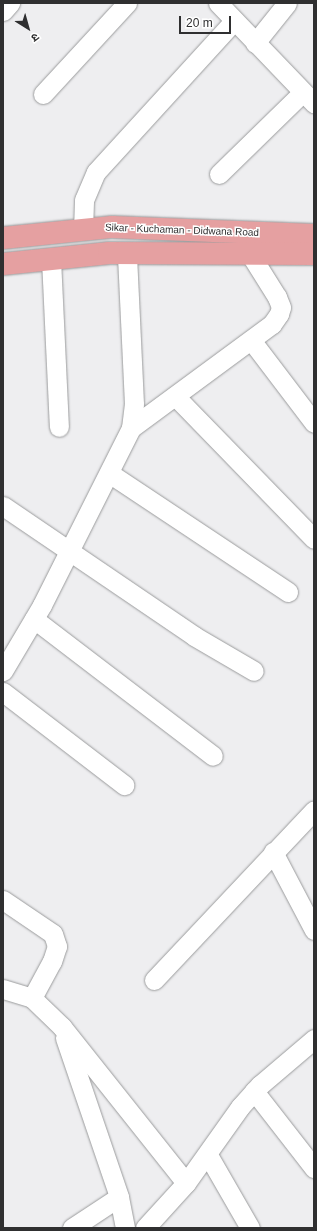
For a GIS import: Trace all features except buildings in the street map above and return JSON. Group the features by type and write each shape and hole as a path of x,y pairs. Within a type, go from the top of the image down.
{"main road":[{"name":"Sikar - Kuchaman - Didwana Road","path":"3,238 112,227 314,235"},
{"name":"Sikar - Kuchaman - Didwana Road","path":"3,264 127,253 314,254"}],"street":[{"path":"3,11 10,3"},
{"path":"44,94 127,3"},
{"path":"218,3 309,98 219,174"},
{"path":"255,43 287,3"},
{"path":"83,230 84,200 96,172 234,21"},
{"path":"3,671 34,618 69,552 131,428 134,404 127,253"},
{"path":"131,428 272,324 281,307 277,297 250,254"},
{"path":"51,259 59,427"},
{"path":"251,340 314,423"},
{"path":"175,396 314,539"},
{"path":"109,473 288,592"},
{"path":"3,506 194,636 254,671"},
{"path":"34,618 213,756"},
{"path":"3,692 124,785"},
{"path":"154,980 314,810"},
{"path":"273,852 314,930"},
{"path":"3,900 53,934 57,946 52,960 32,998"},
{"path":"3,989 32,998 62,1027 186,1183"},
{"path":"62,1027 119,1197 125,1228"},
{"path":"145,1228 186,1183 254,1091 289,1058 314,1039"},
{"path":"254,1091 314,1168"},
{"path":"208,1155 250,1228"},
{"path":"72,1228 119,1197"}]}
